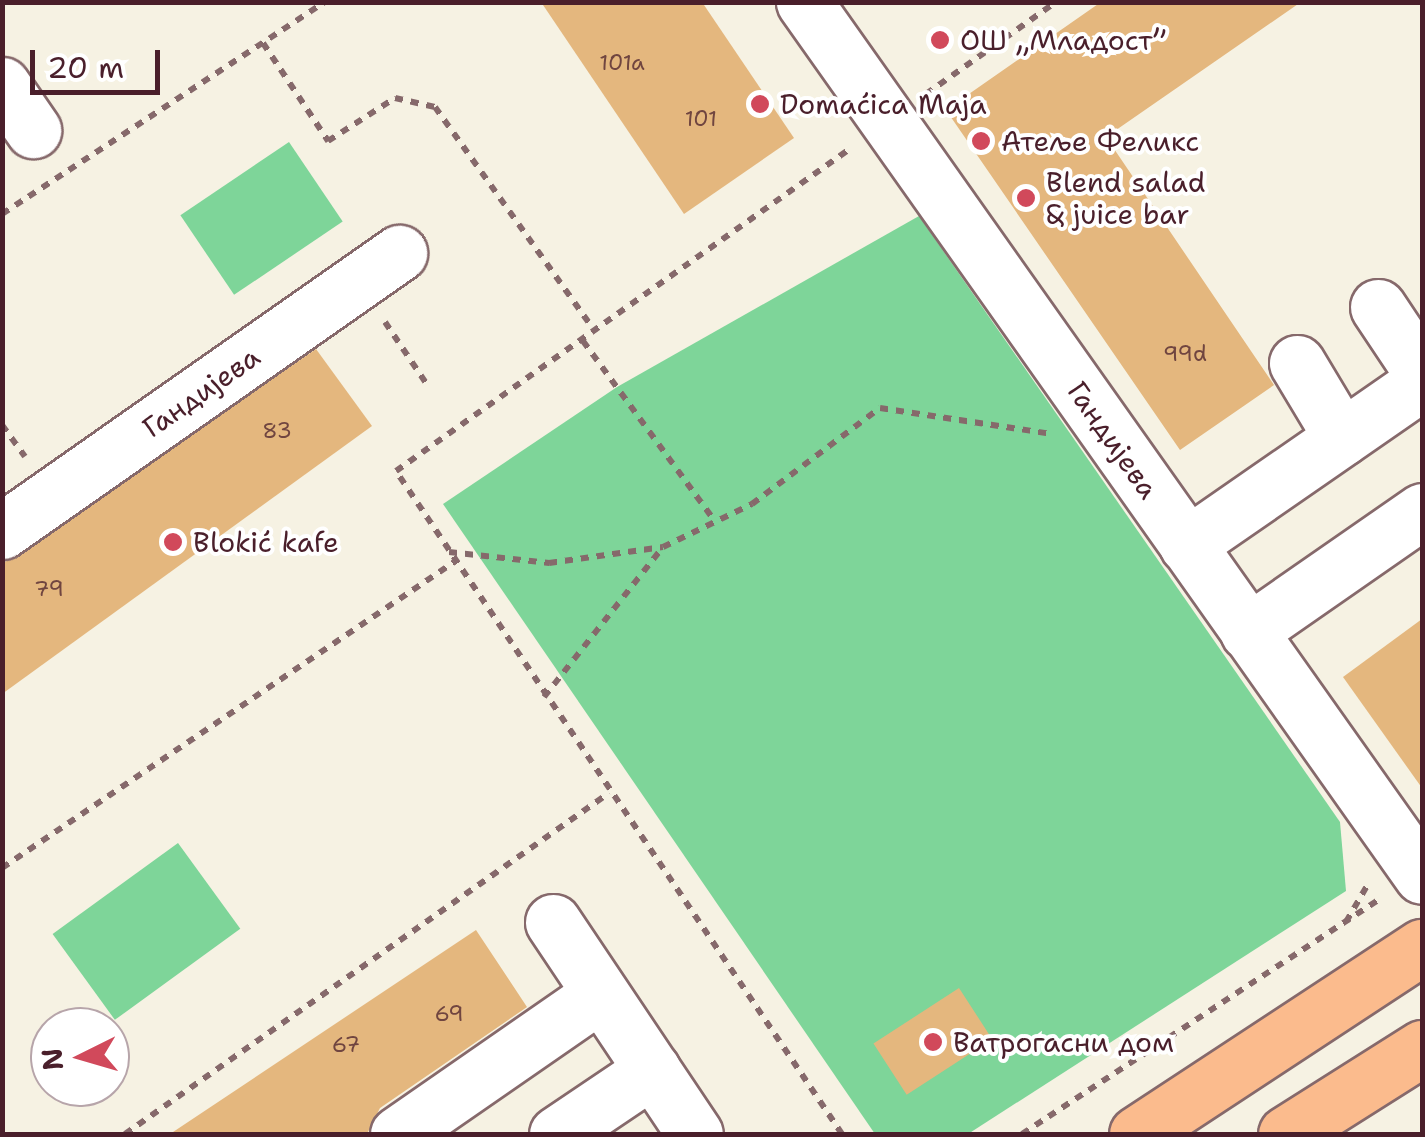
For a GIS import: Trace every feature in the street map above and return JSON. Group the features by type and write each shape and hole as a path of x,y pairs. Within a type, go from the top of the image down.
{"main road":[{"path":"1138,1134 1422,946"},
{"path":"1286,1134 1422,1048"}],"street":[{"name":"Гандијева","path":"804,2 1422,876"},
{"path":"2,85 33,130"},
{"name":"Гандијева","path":"2,531 399,253"},
{"path":"1378,306 1422,373"},
{"path":"1297,363 1342,438"},
{"path":"1187,546 1422,382"},
{"path":"1248,632 1422,512"},
{"path":"553,922 695,1134"},
{"path":"398,1134 600,994"},
{"path":"556,1134 652,1070"}],"path":[{"path":"2,214 325,2"},
{"path":"842,1134 608,794 396,471 596,333 1056,2"},
{"path":"263,43 328,141 395,98 435,106 596,333"},
{"path":"583,340 714,520"},
{"path":"448,552 548,563 663,547 752,504 880,408 1072,436"},
{"path":"2,425 30,463"},
{"path":"544,697 663,547"},
{"path":"2,868 454,562"},
{"path":"125,1134 608,794"},
{"path":"1022,1134 1346,922"}],"green space":[{"path":"289,142 343,222 234,295 180,215"},
{"path":"919,216 1340,822 1346,891 968,1134 875,1134 443,504 617,387"},
{"path":"178,843 240,929 130,1009 106,1007 53,934"}],"building":[{"path":"541,2 702,2 794,138 684,214"},
{"path":"1101,2 1301,2 1106,137 1274,385 1180,450 946,110"},
{"path":"316,349 372,426 2,694 2,564"},
{"path":"1422,619 1422,788 1343,677"},
{"path":"476,930 527,1007 380,1108 367,1134 170,1134"},
{"name":"Ватрогасни дом","path":"959,988 992,1039 907,1095 873,1044"}],"place":[{"name":"ОШ „Младост”","path":"940,40"},
{"name":"Domaćica Maja","path":"760,104"},
{"name":"Атеље Феликс","path":"981,141"},
{"name":"Blend salad & juice bar","path":"1026,198"},
{"name":"Blokić kafe","path":"173,542"},
{"name":"Ватрогасни дом","path":"933,1042"}]}
